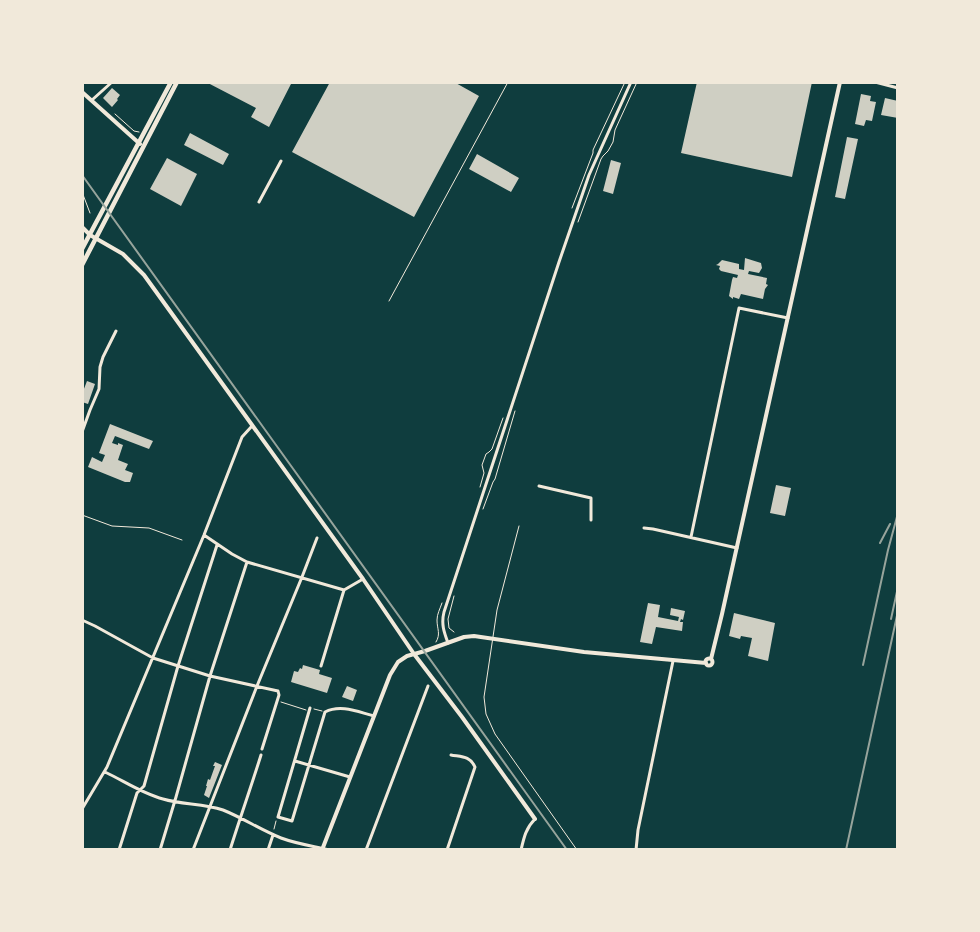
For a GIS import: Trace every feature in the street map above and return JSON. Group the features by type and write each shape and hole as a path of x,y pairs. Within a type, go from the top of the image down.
{"main road":[{"path":"82,250 171,82"},
{"path":"82,265 178,82"},
{"path":"132,156 137,159"}],"street":[{"path":"92,100 112,82"},
{"path":"448,643 442,624 444,612 583,193 596,157 631,82"},
{"path":"322,849 393,669 406,656 469,636 493,636 561,649 706,663 708,666 711,666 713,662 711,659 840,82"},
{"path":"875,82 898,88"},
{"path":"82,92 144,147"},
{"path":"260,202 281,161"},
{"path":"82,227 123,254 144,275 363,579 414,654 535,819 526,831 521,850"},
{"path":"691,537 739,308 788,318"},
{"path":"82,432 99,389 100,367 103,357 116,331"},
{"path":"82,809 104,772 204,535 242,437 252,426"},
{"path":"539,486 591,498 591,520"},
{"path":"644,528 737,548"},
{"path":"204,535 217,545 247,562 344,590"},
{"path":"193,850 317,538"},
{"path":"119,850 137,793 144,786 178,666 217,545"},
{"path":"160,850 210,676 247,562"},
{"path":"321,666 344,590 363,579"},
{"path":"82,620 153,658 210,676 279,692 262,749"},
{"path":"636,850 638,830 674,661"},
{"path":"366,850 428,686"},
{"path":"310,709 278,817 292,821 325,712 339,708 374,716"},
{"path":"230,850 261,755"},
{"path":"447,850 475,767 468,758 451,755"},
{"path":"295,761 350,777"},
{"path":"104,772 157,797 210,806 240,818 273,835 330,850"},
{"path":"268,850 273,835"}],"lane":[{"path":"389,301 508,82"},
{"path":"82,515 112,526 149,528 182,540"},
{"path":"519,526 497,610 484,697 486,714 494,734 577,850"}],"path":[{"path":"576,228 601,160 613,142 615,130 637,82"},
{"path":"114,114 134,131 140,132"},
{"path":"82,192 90,213"},
{"path":"482,512 516,408"},
{"path":"454,632 449,628 448,619 456,591"},
{"path":"277,701 325,712"},
{"path":"273,835 278,817"}],"building":[{"path":"206,82 292,82 269,127 251,117 256,108"},
{"path":"330,82 454,82 479,96 414,217 292,152"},
{"path":"697,82 812,82 792,177 681,153"},
{"path":"112,88 120,95 112,107 103,98"},
{"path":"861,94 871,96 870,101 876,102 872,121 866,120 864,126 855,124"},
{"path":"885,98 898,101 898,118 881,115"},
{"path":"190,133 229,154 223,165 184,145"},
{"path":"847,137 858,139 845,199 835,197"},
{"path":"477,154 519,178 511,192 469,169"},
{"path":"167,158 197,174 181,206 150,189"},
{"path":"611,160 621,163 613,194 603,191"},
{"path":"745,258 761,263 762,268 759,273 749,271 748,274 767,278 766,284 768,285 763,299 741,294 739,299 733,297 733,299 729,296 733,277 737,278 738,275 721,271 719,269 720,266 716,265 722,260 739,264 739,269 744,270"},
{"path":"87,381 95,384 88,404 82,402 82,394"},
{"path":"110,424 153,441 149,449 115,436 112,443 123,445 118,460 128,464 125,470 133,473 130,482 125,482 88,467 92,457 102,462 105,455 99,453"},
{"path":"776,485 791,488 785,516 770,513"},
{"path":"648,603 660,605 658,617 678,621 679,617 670,615 671,608 685,611 683,620 681,619 680,622 683,622 682,631 656,627 652,644 640,642"},
{"path":"734,613 775,623 768,661 748,656 752,638 741,636 740,639 729,636"},
{"path":"303,665 320,670 319,674 332,678 327,693 291,682 294,671 298,672 300,668 302,669"},
{"path":"347,686 357,690 353,701 342,697"},
{"path":"215,762 222,765 209,798 204,795"}],"railway":[{"path":"82,175 567,850"},
{"path":"863,665 898,513"},
{"path":"880,543 890,524"},
{"path":"891,619 898,587"},
{"path":"846,850 898,611"}]}
